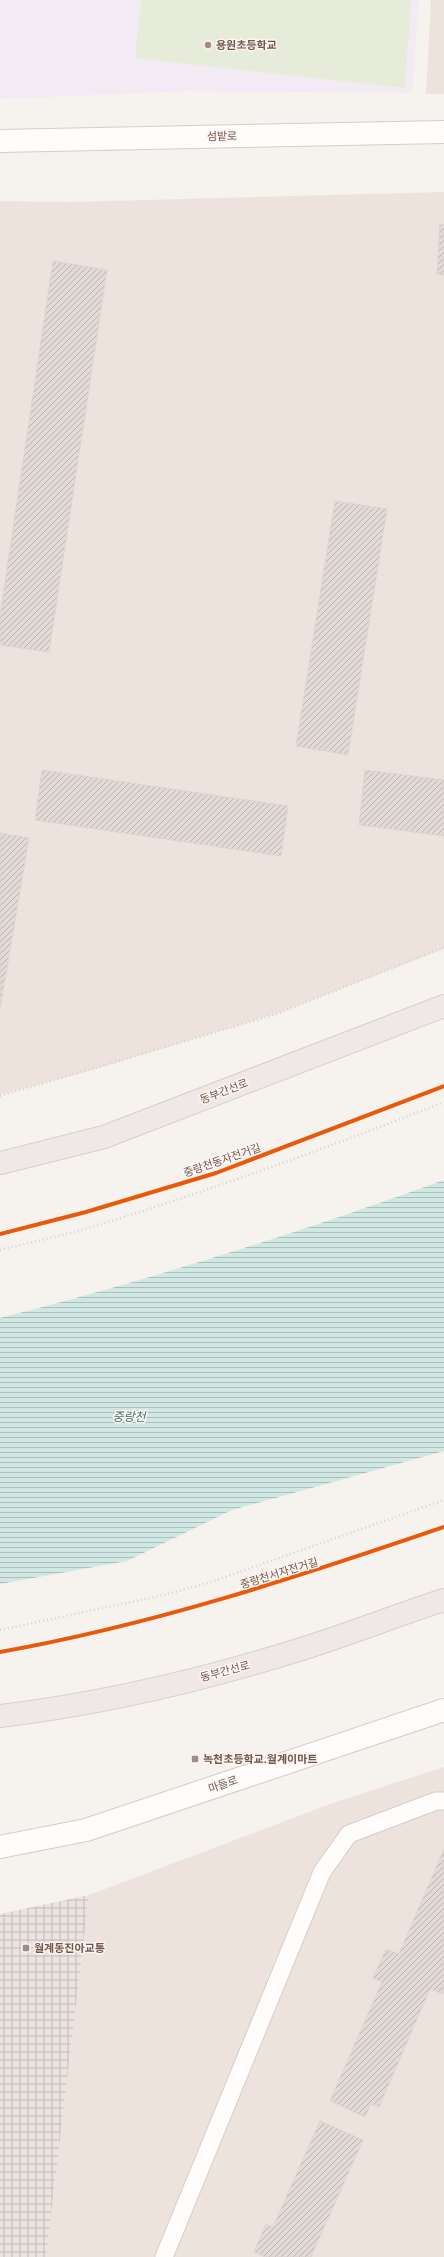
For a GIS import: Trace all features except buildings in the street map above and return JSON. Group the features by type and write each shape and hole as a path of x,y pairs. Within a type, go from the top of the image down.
{"highway":[{"name":"동부간선로","path":"0,1163 104,1137 444,1006"},
{"name":"동부간선로","path":"0,1716 146,1690 226,1672 297,1651 444,1600"}],"main road":[{"name":"섬밭로","path":"0,141 444,132"},
{"name":"마들로","path":"0,1847 86,1830 444,1710"}],"lane":[{"path":"164,2257 322,1872 349,1834 436,1801 444,1801"}],"path":[{"path":"0,1096 277,1014 444,947"},
{"path":"0,1250 104,1224 312,1154 444,1102"},
{"path":"0,1630 164,1595 211,1582 444,1500"}],"shaded area":[{"name":"용원초등학교","path":"0,0 419,0 412,93 188,91 0,99"},
{"path":"431,0 444,0 444,94 426,94"},
{"path":"444,192 444,949 281,1012 96,1069 0,1095 0,201 71,202"},
{"path":"444,1767 444,2257 46,2257 89,1895 333,1803"},
{"path":"89,1895 46,2257 0,2257 0,1914"}],"green space":[{"path":"141,0 411,0 405,88 135,58"}],"water":[{"name":"중랑천","path":"444,1180 444,1451 232,1510 127,1561 0,1584 0,1318 112,1288 224,1255 334,1219"}],"cycle path":[{"name":"중랑천동자전거길","path":"0,1234 86,1212 216,1173 444,1086"},
{"name":"중랑천서자전거길","path":"0,1652 57,1641 169,1614 334,1564 444,1527"}],"place":[{"name":"용원초등학교","path":"208,45"},
{"name":"녹천초등학교.월계이마트","path":"195,1759"},
{"name":"월계동진아교통","path":"26,1948"}]}
